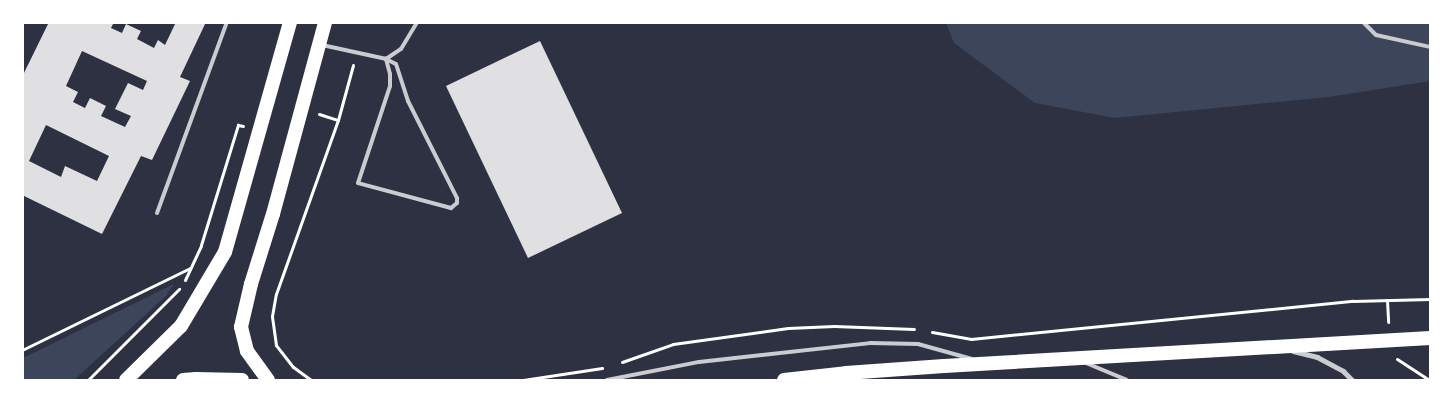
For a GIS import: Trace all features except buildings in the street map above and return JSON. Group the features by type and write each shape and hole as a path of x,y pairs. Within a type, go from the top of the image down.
{"highway":[{"path":"126,380 181,326 225,252 290,22"},
{"path":"268,380 247,351 241,327 251,284 302,110 325,22"},
{"path":"784,380 846,373 1430,338"},
{"path":"183,380 242,380"}],"street":[{"path":"1278,346 1317,357 1343,371 1352,380"}],"lane":[{"path":"157,213 227,22"},
{"path":"386,59 401,49 417,22"},
{"path":"1363,22 1376,35 1430,47"},
{"path":"318,44 386,59 396,64 408,101 457,198 457,203 451,208 358,183 390,86 390,74 386,59"},
{"path":"607,380 698,362 870,343 918,344 990,364"},
{"path":"1077,359 1127,380"}],"path":[{"path":"311,380 293,367 276,345 272,316 276,294 338,120 356,52"},
{"path":"88,380 160,311 180,288 201,245 238,125"},
{"path":"22,350 191,267"},
{"path":"925,331 971,339 1353,301 1430,299"},
{"path":"617,363 673,344 788,328 834,326 916,329"},
{"path":"523,380 608,366"}],"shaded area":[{"path":"946,23 1430,23 1430,81 1329,97 1115,118 1035,103 954,43"},
{"path":"174,284 166,296 74,380 23,380 23,358"}]}
